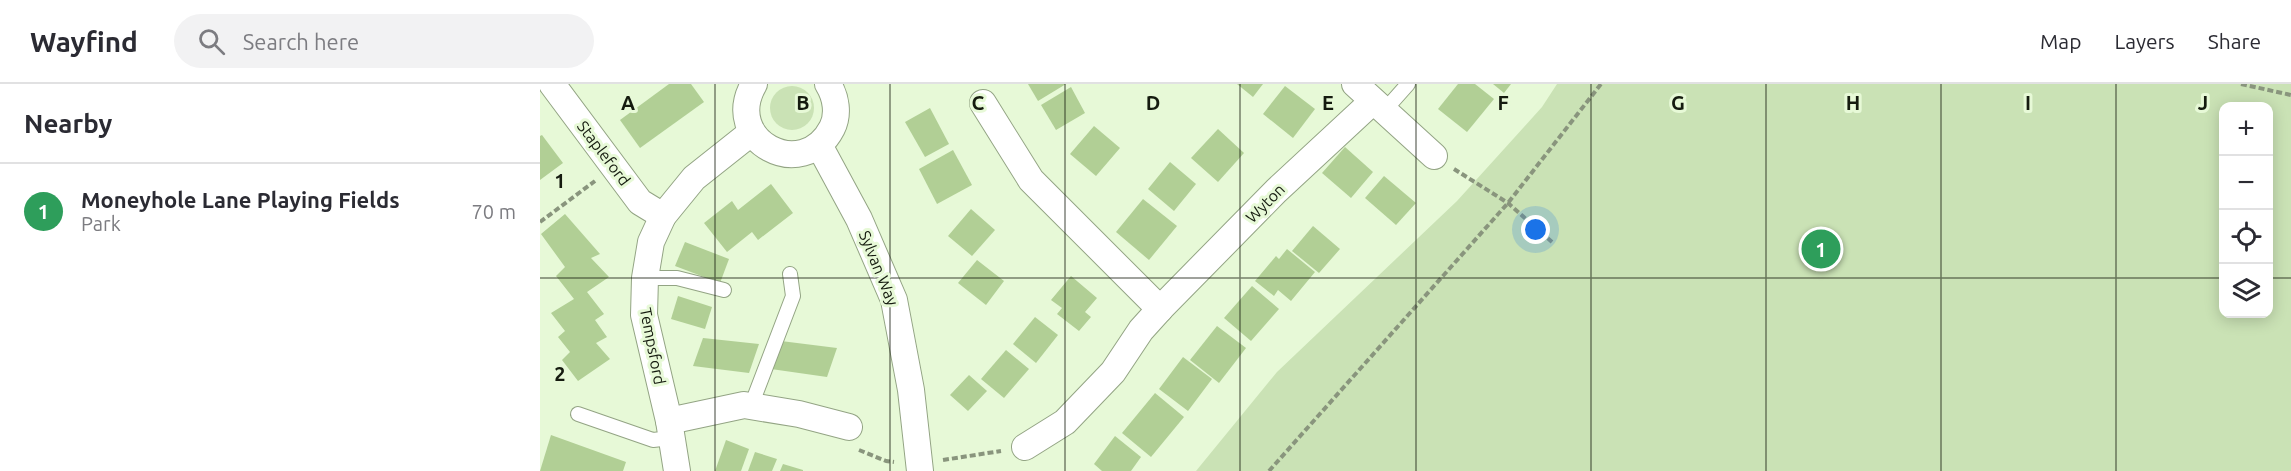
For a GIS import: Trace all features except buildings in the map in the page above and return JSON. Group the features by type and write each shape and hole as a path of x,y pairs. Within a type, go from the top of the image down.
{"street":[{"name":"Stapleford","path":"552,84 640,202 663,216"},
{"path":"754,84 746,106 747,119 752,132 762,144 775,151 790,154 805,152 819,145 828,135 834,124 836,104 830,85"},
{"path":"1370,99 1434,156"},
{"name":"Wyton","path":"1025,447 1065,422 1113,372 1141,330 1160,309 1370,99"},
{"path":"983,103 1031,180 1160,309"},
{"name":"Tempsford","path":"677,471 644,315 645,278 651,242 663,216 694,178 752,132"},
{"name":"Sylvan Way","path":"819,145 859,219 894,300 911,390 920,471"},
{"path":"670,430 744,405 800,414 849,426"}],"lane":[{"path":"1370,99 1408,84"},
{"path":"751,406 792,296 790,274"},
{"path":"645,278 677,278 724,290"},
{"path":"578,414 653,440 670,430"}],"path":[{"path":"1269,471 1508,203 1601,84"},
{"path":"2241,84 2291,94"},
{"path":"1434,156 1508,203 1552,242"},
{"path":"540,222 615,166"}],"green space":[{"path":"1557,84 2291,84 2291,471 1196,471 1277,372 1457,201 1542,107"},
{"path":"792,86 808,92 814,108 808,124 792,130 776,124 770,108 776,92"}],"place":[{"name":"Moneyhole Lane Playing Fields","path":"1821,249"}]}
